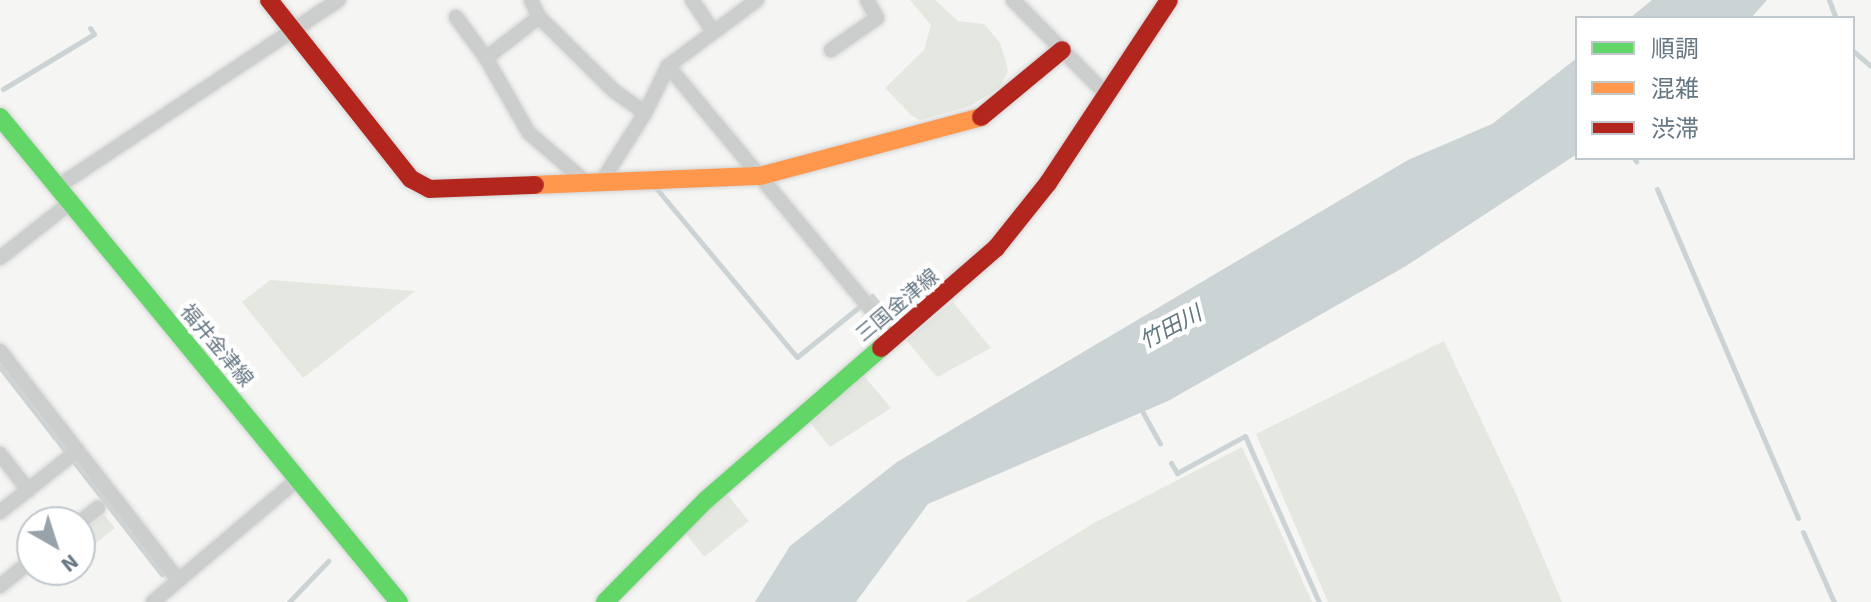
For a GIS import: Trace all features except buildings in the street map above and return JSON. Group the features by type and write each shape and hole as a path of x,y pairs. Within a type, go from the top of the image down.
{"main road":[{"path":"269,0 296,30 411,179 430,189 760,176 980,118 1062,50"},
{"name":"三国金津線","path":"605,602 706,500 996,248 1107,95 1169,0"},
{"name":"福井金津線","path":"0,117 399,602"}],"street":[{"path":"57,187 338,0"},
{"path":"531,0 539,17 614,91 645,113"},
{"path":"692,0 712,30"},
{"path":"456,17 486,58 529,133 594,184 645,113 668,66 712,30 757,0"},
{"path":"831,50 877,18 867,0"},
{"path":"1013,0 1107,95"},
{"path":"486,58 539,17"},
{"path":"668,66 895,338"},
{"path":"0,258 70,203"},
{"path":"0,351 178,580"},
{"path":"0,512 77,451"},
{"path":"0,454 28,490"},
{"path":"153,602 298,479"},
{"path":"0,586 16,573"}],"shaded area":[{"path":"910,0 935,0 958,21 984,24 1000,43 1006,62 1008,72 999,88 970,106 920,120 912,116 885,88 924,50 931,25"},
{"path":"270,280 415,291 303,378 242,302"},
{"path":"953,302 991,348 937,377 906,340"},
{"path":"1444,341 1516,494 1562,602 1328,602 1256,434"},
{"path":"864,376 891,408 830,447 809,421"},
{"path":"1242,447 1312,602 965,602 1094,523"},
{"path":"726,493 749,521 704,557 682,529"},
{"path":"104,515 115,528 96,543 96,521"}],"water":[{"path":"1652,0 1767,0 1753,16 1632,16"},
{"name":"竹田川","path":"1575,60 1575,155 1406,266 1168,401 928,504 856,602 755,602 790,546 897,462 1408,160 1492,124"}],"waterway":[{"path":"1829,0 1835,16"},
{"path":"3,89 94,34 90,28"},
{"path":"1855,53 1871,66"},
{"path":"656,188 797,357 859,307"},
{"path":"1657,189 1798,518"},
{"path":"872,296 886,313"},
{"path":"0,367 162,574"},
{"path":"1142,411 1160,443"},
{"path":"1171,463 1177,473 1245,436 1319,602"},
{"path":"1803,532 1834,602"},
{"path":"289,602 328,561"}],"traffic: fast":[{"path":"0,117 399,602"},
{"path":"605,602 706,500 881,348"}],"traffic: slow":[{"path":"535,185 760,176 981,117"}],"traffic: jam":[{"path":"269,0 411,179 430,189 535,185"},
{"path":"881,348 996,248 1048,183 1169,0"},
{"path":"981,117 1062,50"}]}
